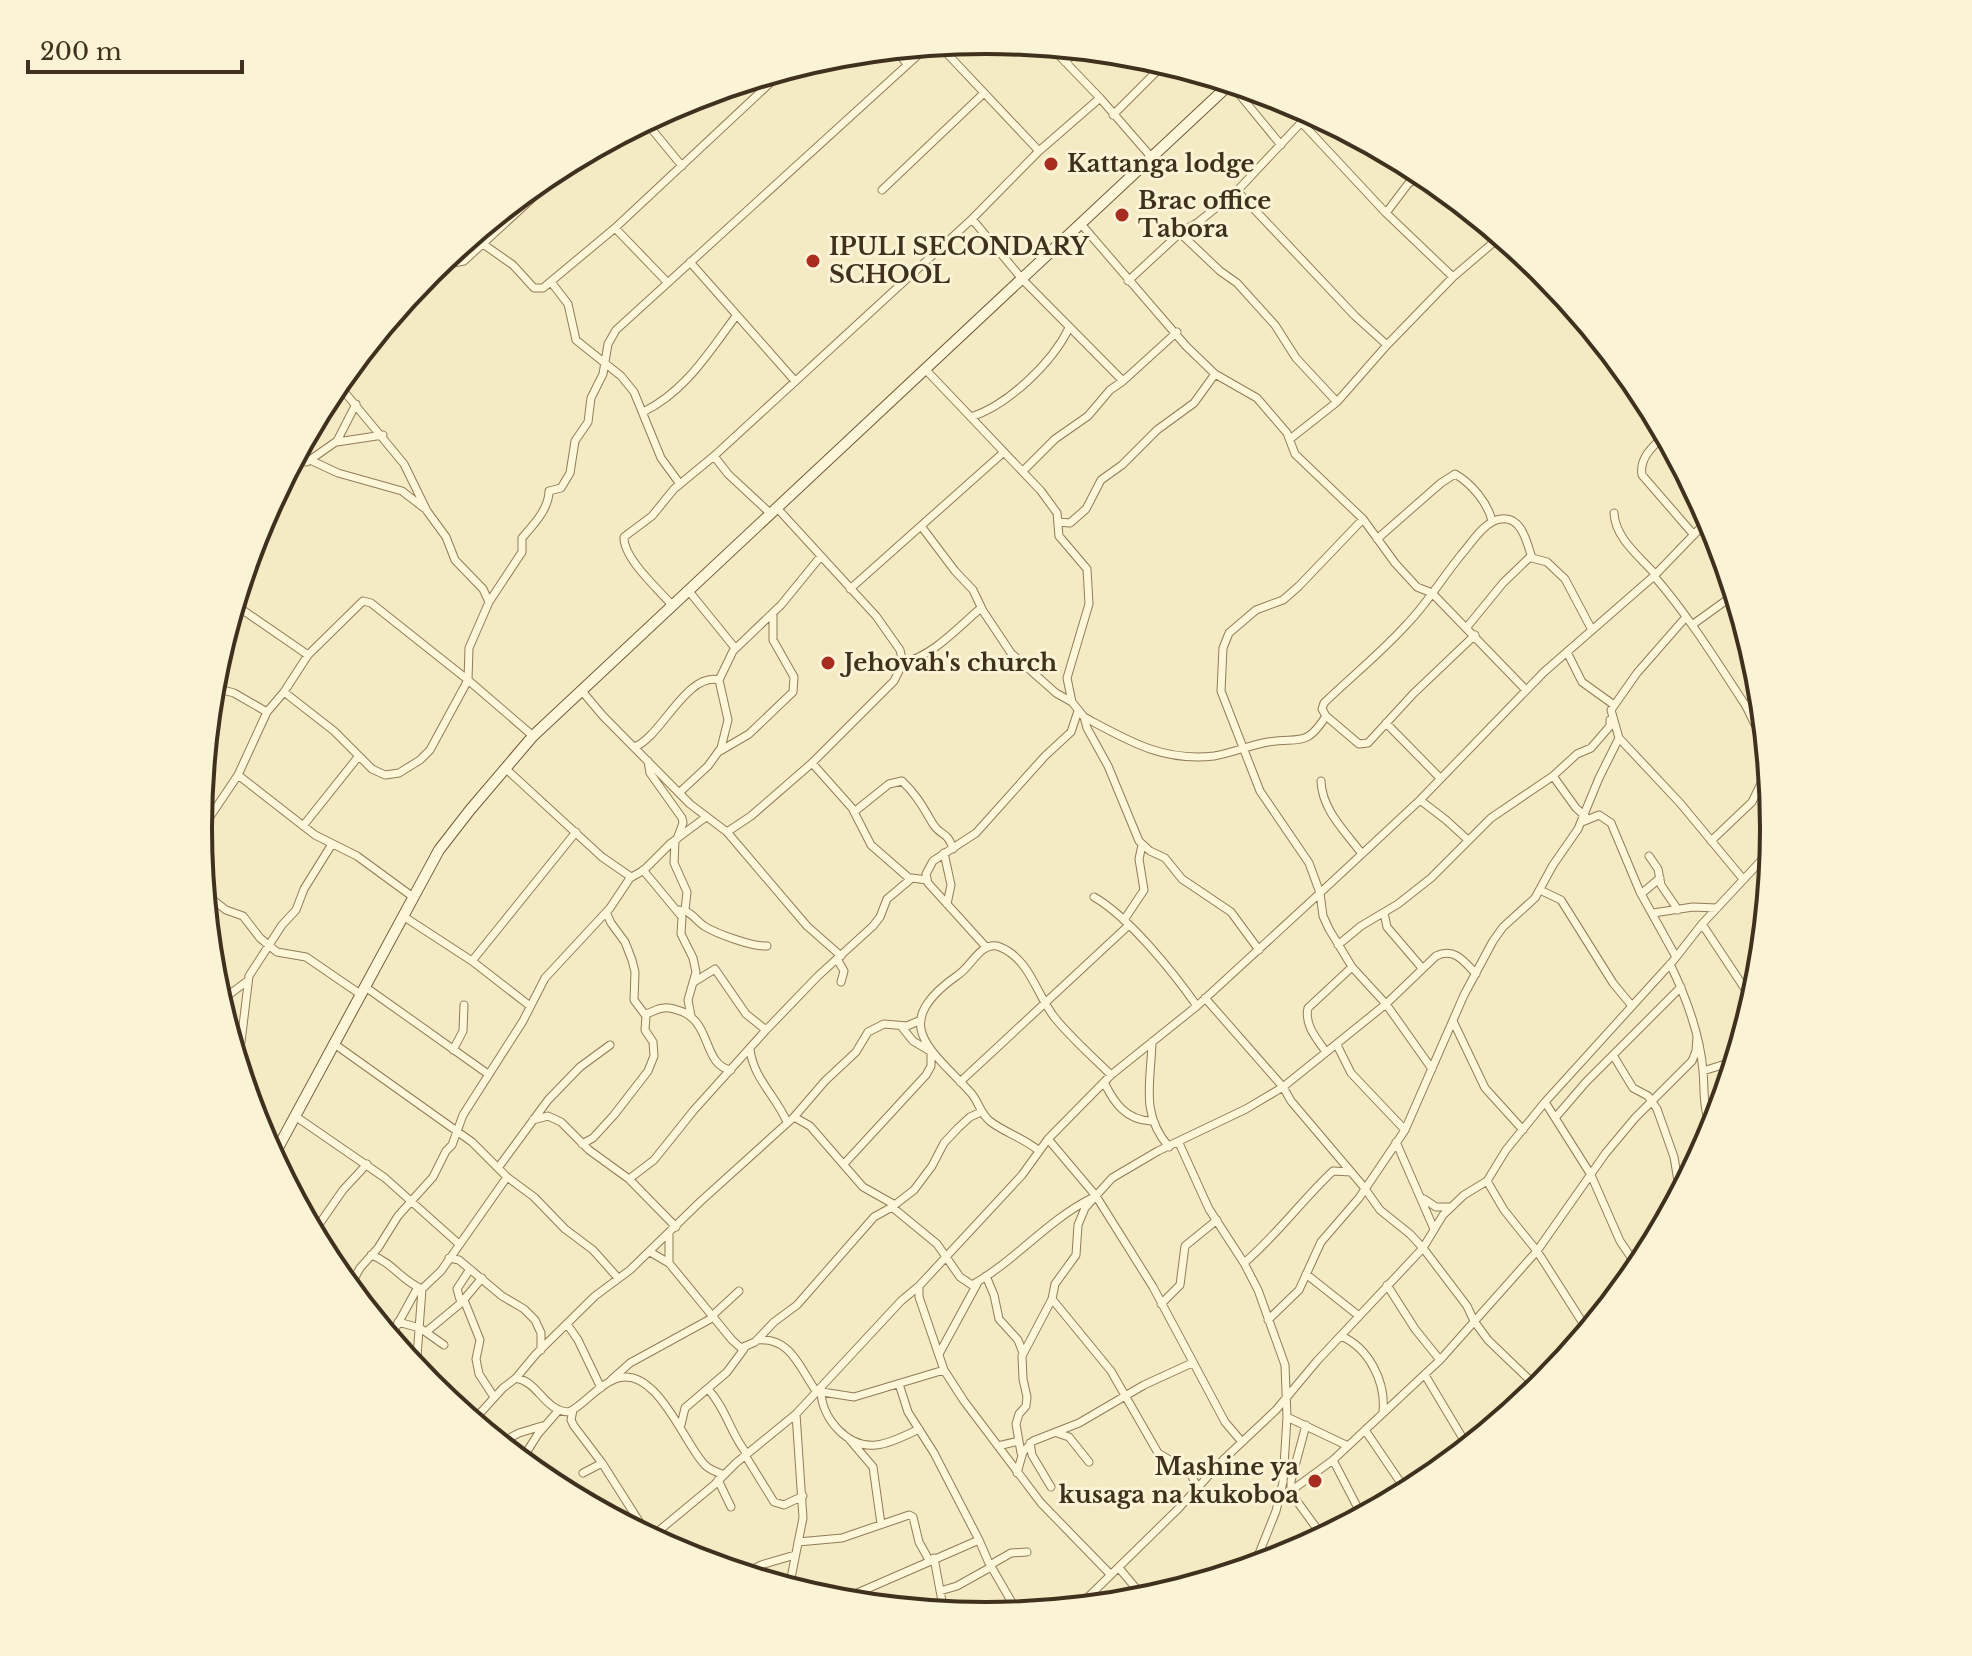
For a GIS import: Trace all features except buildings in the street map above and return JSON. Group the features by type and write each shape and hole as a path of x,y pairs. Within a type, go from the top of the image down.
{"street":[{"path":"949,55 1039,151"},
{"path":"284,692 334,731 372,769 385,775 399,773 430,750 468,680 469,648 489,602 522,552 522,538 543,509 549,491 561,488 568,479 574,463 576,438 588,422 591,399 602,377 609,341 616,330 914,58"},
{"path":"1062,58 1152,158"},
{"path":"903,59 907,64"},
{"path":"1065,62 1068,59"},
{"path":"1113,115 1155,73"},
{"path":"483,244 513,265 534,288 540,289 615,228 767,86"},
{"path":"280,1144 439,850 533,736 1222,91"},
{"path":"882,190 984,93"},
{"path":"672,605 640,569 623,542 627,534 652,516 680,484 972,219 1039,151 1100,98"},
{"path":"1242,98 1281,145"},
{"path":"1128,281 1180,233 1237,191 1302,123 1386,213 1453,277"},
{"path":"652,130 682,166"},
{"path":"1386,213 1412,181"},
{"path":"1237,191 1355,316 1387,345"},
{"path":"459,262 517,212"},
{"path":"972,219 1023,280 1123,381"},
{"path":"1081,224 1186,346 1215,374 1253,394 1290,439 1295,454 1363,519 1420,589 1432,593 1526,690"},
{"path":"615,228 667,282"},
{"path":"1180,233 1237,283 1275,325 1296,358 1337,402"},
{"path":"1290,439 1337,402 1453,277 1493,243"},
{"path":"690,262 795,381"},
{"path":"551,282 568,304 576,340 621,376 634,392 661,458 680,484"},
{"path":"643,412 662,403 691,376 736,316"},
{"path":"971,417 1007,399 1057,349 1069,328"},
{"path":"1024,470 1055,439 1088,416 1110,390 1177,332"},
{"path":"926,370 1024,470 1055,509 1059,536 1087,569 1090,593 1083,631 1067,678 1072,702 1084,717 1157,753 1210,756 1268,742 1294,742 1319,727 1326,716"},
{"path":"1058,522 1068,524 1078,517 1086,509 1101,480 1122,465 1157,430 1194,403 1215,374"},
{"path":"346,393 410,472 426,509 446,537 451,554 459,567 483,589 489,602"},
{"path":"336,442 356,404"},
{"path":"310,460 336,442 383,435"},
{"path":"1657,443 1641,464 1642,475 1694,535"},
{"path":"850,589 1004,452"},
{"path":"714,456 732,478 774,511 821,556 876,616 900,650 903,663 894,681 812,763 751,816 727,832"},
{"path":"306,460 338,473 402,491 426,509"},
{"path":"1377,539 1455,474 1487,507 1492,521"},
{"path":"1614,513 1616,525 1625,540 1692,625 1751,717"},
{"path":"1475,635 1368,743 1361,744 1326,716 1322,709 1324,703 1395,637 1447,571 1492,521 1504,518 1515,523 1526,537 1531,556 1547,562 1565,579 1592,630"},
{"path":"1363,519 1283,600 1256,610 1227,635 1223,648 1221,691 1260,791 1306,857 1320,893 1323,916 1338,945 1352,967 1386,1004 1432,1069"},
{"path":"921,526 973,590 981,608 1016,658 1056,693 1072,702"},
{"path":"659,1529 796,1414 901,1301 919,1286 1022,1175 1048,1139 1111,1075 1197,1006 1259,950 1420,800 1526,690 1654,575 1700,529"},
{"path":"720,751 728,720 719,680 735,648 773,613 821,556"},
{"path":"1467,627 1503,583 1531,556"},
{"path":"688,590 735,648"},
{"path":"213,813 238,775 267,712 308,655 359,602 367,601 468,680 533,736"},
{"path":"1692,625 1726,601"},
{"path":"903,663 932,650 981,608"},
{"path":"243,610 308,655"},
{"path":"680,792 720,751 739,743 793,692 794,677 773,640 773,613"},
{"path":"1338,945 1440,871 1491,818 1553,776 1577,754 1595,745 1610,726 1614,705 1637,673 1686,617"},
{"path":"1567,652 1586,687 1614,705"},
{"path":"634,747 643,743 670,709 703,682 719,680"},
{"path":"581,690 648,761 706,817 727,832 807,926 839,958 844,971 841,982"},
{"path":"225,691 267,712"},
{"path":"927,880 930,864 976,833 1045,756 1071,732 1078,711"},
{"path":"1611,715 1619,738 1680,803 1743,879"},
{"path":"1084,717 1142,845 1162,856 1182,879 1226,908 1259,950"},
{"path":"1386,723 1440,778"},
{"path":"1268,1320 1299,1290 1321,1242 1365,1188 1405,1130 1476,974 1498,934 1540,890 1583,819 1619,738"},
{"path":"303,826 358,757"},
{"path":"648,761 650,773 683,823 675,840 674,863 687,892 681,910 682,940 695,965 688,1000 691,1016 702,1029 712,1057 725,1070 731,1070"},
{"path":"812,763 854,812 871,845 910,879 927,880 986,947"},
{"path":"505,768 602,857 631,877"},
{"path":"238,775 303,826 357,856 413,897"},
{"path":"1553,776 1583,819"},
{"path":"854,812 889,784 902,781 922,802 935,826 949,837 953,849"},
{"path":"1321,781 1329,810 1362,854"},
{"path":"1711,841 1752,802 1758,789"},
{"path":"1420,800 1468,840"},
{"path":"1583,819 1599,815 1611,823 1641,894 1653,913 1673,961 1697,1037 1705,1112"},
{"path":"355,1276 433,1177 488,1074 550,973 606,912 631,877 706,817"},
{"path":"472,961 576,832"},
{"path":"230,994 247,981 296,910 304,889 332,844"},
{"path":"960,1082 1127,922 1144,890 1139,859 1142,845"},
{"path":"944,853 951,885 947,904"},
{"path":"1649,856 1658,869 1661,885 1678,910"},
{"path":"1093,1593 1286,1399 1423,1248 1451,1207 1487,1181 1491,1171 1545,1102 1759,863"},
{"path":"643,870 681,910 713,930 767,946"},
{"path":"1641,894 1660,878"},
{"path":"629,1179 654,1160 766,1030 877,922 887,899 910,879"},
{"path":"1540,890 1556,896 1567,908 1613,983 1632,1006"},
{"path":"1094,897 1127,922 1197,1006"},
{"path":"216,903 243,916 280,953 306,957 362,990 488,1074"},
{"path":"1653,913 1717,908"},
{"path":"582,1144 602,1129 651,1065 654,1046 645,1030 645,1014 634,1000 635,972 625,942 606,912"},
{"path":"1384,913 1387,927 1422,968"},
{"path":"403,916 472,961 530,1006"},
{"path":"1702,924 1743,986"},
{"path":"1038,1150 993,1123 931,1052 922,1036 921,1020 935,992 963,972 986,947 998,946 1010,952 1024,967 1053,1016 1111,1075"},
{"path":"1023,1353 1052,1299 1055,1284 1076,1255 1081,1216 1119,1174 1283,1087 1386,1004 1422,968 1444,952 1457,954 1476,974"},
{"path":"1326,1052 1307,1023 1306,1014 1308,1008 1352,967"},
{"path":"694,982 715,969 746,1014 766,1030"},
{"path":"241,1039 247,981"},
{"path":"1555,1118 1681,987"},
{"path":"1205,998 1283,1087 1291,1101 1385,1216 1423,1248 1498,1351 1529,1379"},
{"path":"453,1050 463,1031 464,1005"},
{"path":"645,1014 663,1008 691,1016"},
{"path":"480,1413 567,1324 650,1252 791,1120 856,1052 866,1034 885,1023 901,1026 921,1020"},
{"path":"1453,1021 1485,1088 1523,1130"},
{"path":"901,1026 916,1044 931,1052"},
{"path":"1280,1499 1333,1460 1440,1360 1537,1251 1605,1154 1652,1100 1692,1061 1697,1037"},
{"path":"1152,1042 1151,1121 1169,1147"},
{"path":"333,1043 456,1130 507,1177 534,1197 565,1229 593,1250 618,1278"},
{"path":"498,1168 533,1120 573,1074 610,1045"},
{"path":"1337,1045 1351,1073 1405,1130"},
{"path":"750,1049 754,1068 791,1120 810,1126 863,1187 917,1225 946,1254 960,1277 972,1285 1043,1230 1096,1196"},
{"path":"844,1164 926,1075 931,1066 931,1052"},
{"path":"1613,1055 1633,1088 1652,1100 1670,1143 1677,1176"},
{"path":"1703,1071 1723,1065"},
{"path":"1104,1082 1123,1111 1142,1121 1151,1121"},
{"path":"1545,1102 1591,1175 1620,1241 1631,1257"},
{"path":"681,1427 684,1410 727,1372 744,1349 797,1305 874,1217 894,1206 920,1182 944,1143 970,1117 981,1112"},
{"path":"295,1116 367,1164 412,1200 458,1245 459,1260"},
{"path":"533,1120 544,1116 555,1119 582,1144 629,1179 676,1227"},
{"path":"1048,1139 1096,1196 1161,1304 1225,1422 1242,1442"},
{"path":"1396,1142 1434,1229"},
{"path":"1179,1143 1217,1220 1244,1263 1285,1365 1286,1455 1280,1499 1260,1552"},
{"path":"320,1222 343,1190 367,1164"},
{"path":"1244,1263 1284,1226 1333,1171 1351,1172"},
{"path":"395,1327 420,1288 449,1258 507,1177"},
{"path":"1487,1181 1582,1321"},
{"path":"1422,1198 1436,1207 1451,1207"},
{"path":"1161,1304 1180,1285 1185,1246 1217,1220"},
{"path":"669,1233 669,1263"},
{"path":"650,1252 669,1263 732,1340 744,1349"},
{"path":"371,1255 386,1261 420,1288 423,1330 419,1354"},
{"path":"449,1258 459,1260 502,1296 524,1309 540,1331 541,1350"},
{"path":"470,1269 457,1289 480,1340 476,1359 479,1374 494,1397"},
{"path":"1306,1274 1359,1316"},
{"path":"986,1276 999,1319 1018,1340 1023,1353 1022,1373 1027,1397 1026,1406 1016,1424 1022,1455"},
{"path":"423,1330 463,1301 482,1278"},
{"path":"939,1354 978,1282"},
{"path":"1387,1285 1415,1329 1440,1360"},
{"path":"919,1286 919,1297 944,1370 1017,1473 1061,1526 1110,1574"},
{"path":"516,1378 527,1381 558,1411 569,1412 630,1363 714,1316 739,1291"},
{"path":"1052,1299 1102,1358 1158,1453 1190,1472 1198,1489"},
{"path":"398,1322 423,1330 444,1345"},
{"path":"567,1324 604,1386"},
{"path":"540,1331 551,1335 558,1333"},
{"path":"1341,1336 1359,1345 1366,1354 1384,1397 1383,1412"},
{"path":"757,1340 773,1339 782,1344 818,1391 828,1416 873,1467 881,1524"},
{"path":"1017,1473 1022,1455 1030,1443 1079,1423 1192,1363"},
{"path":"818,1391 854,1397 944,1370"},
{"path":"1425,1375 1462,1438"},
{"path":"604,1386 626,1377 645,1385 681,1427 704,1464 720,1477 731,1507"},
{"path":"899,1384 905,1406 1011,1601"},
{"path":"708,1389 727,1413 736,1438 774,1502 784,1505 803,1496"},
{"path":"573,1410 572,1424 602,1463 637,1518"},
{"path":"527,1451 558,1411"},
{"path":"791,1577 803,1518 796,1414"},
{"path":"1287,1417 1348,1446"},
{"path":"1306,1425 1291,1481 1291,1493 1316,1527"},
{"path":"510,1438 544,1426"},
{"path":"849,1439 879,1445 919,1429"},
{"path":"1365,1430 1400,1482"},
{"path":"1053,1432 1069,1437 1089,1462"},
{"path":"998,1446 1019,1441"},
{"path":"1030,1443 1032,1455 1051,1487"},
{"path":"1333,1460 1357,1506"},
{"path":"583,1473 602,1463"},
{"path":"798,1542 827,1541 911,1515 919,1542 931,1559 942,1600"},
{"path":"865,1592 931,1559 979,1540"},
{"path":"940,1591 957,1586 1011,1553 1027,1552"},
{"path":"757,1567 795,1555"},
{"path":"1119,1568 1135,1587"}],"place":[{"name":"Kattanga lodge","path":"1051,164"},
{"name":"Brac office Tabora","path":"1122,215"},
{"name":"IPULI SECONDARY SCHOOL","path":"813,261"},
{"name":"Jehovah's church","path":"828,663"},
{"name":"Mashine ya kusaga na kukoboa","path":"1315,1481"}]}
